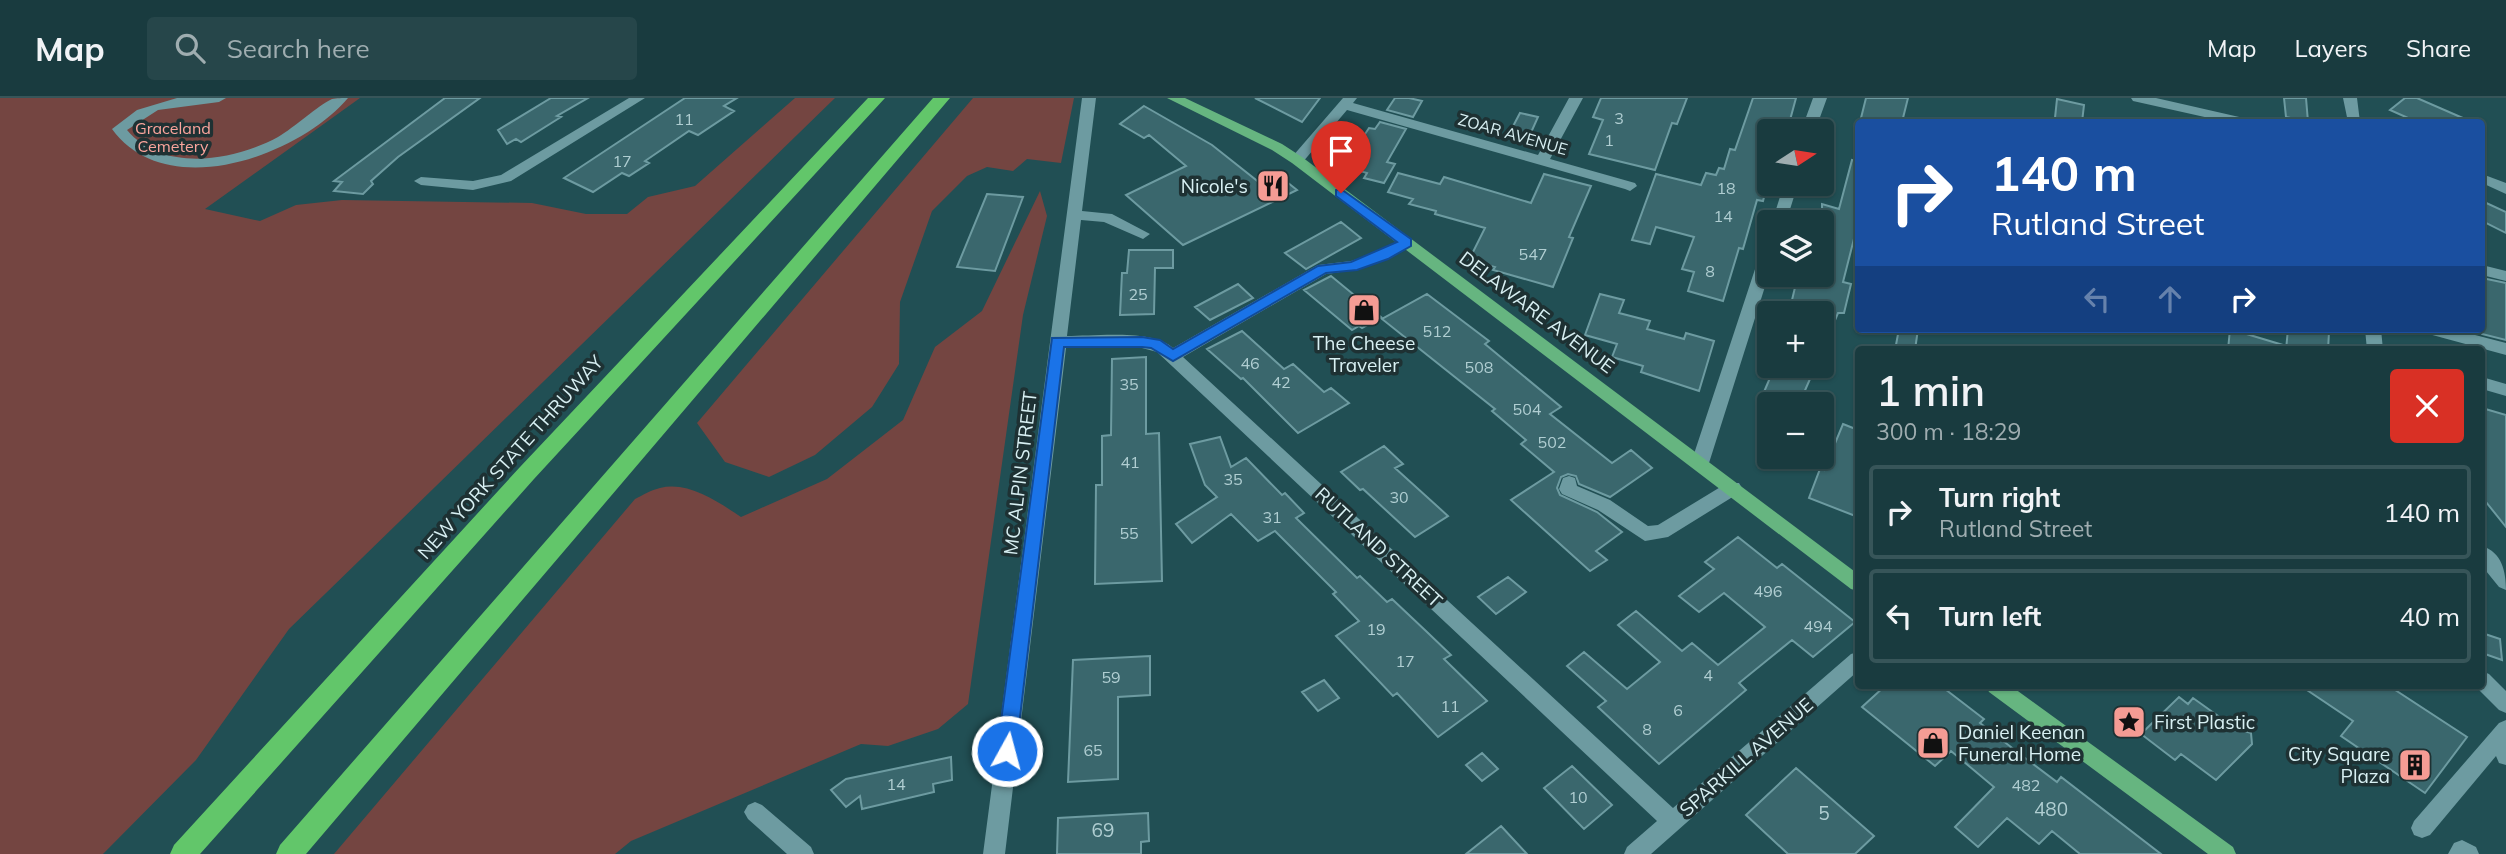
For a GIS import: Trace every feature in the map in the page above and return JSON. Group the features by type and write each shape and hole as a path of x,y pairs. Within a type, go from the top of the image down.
{"highway":[{"name":"NEW YORK STATE THRUWAY","path":"183,854 527,473 877,98"},
{"path":"289,854 942,98"}],"main road":[{"name":"DELAWARE AVENUE","path":"1174,98 1277,147 1297,160 1855,582"},
{"path":"2000,689 2216,851"}],"street":[{"path":"219,98 169,103 137,113 119,129 130,144 151,154 186,163 223,163 263,152 314,121 341,98"},
{"path":"421,181 449,182 469,188 491,184 506,178 638,98"},
{"name":"MC ALPIN STREET","path":"994,854 1089,98"},
{"path":"1542,160 1576,98"},
{"path":"1812,119 1820,98"},
{"path":"2138,98 2231,119"},
{"path":"2350,98 2355,119"},
{"path":"1297,160 1347,102"},
{"name":"ZOAR AVENUE","path":"1347,102 1630,186"},
{"path":"2485,179 2506,189"},
{"path":"1074,215 1107,216 1143,234"},
{"path":"1173,356 1323,269 1352,266 1383,256 1407,243"},
{"path":"2485,271 2506,276"},
{"path":"1700,463 1757,287"},
{"path":"2446,333 2506,349"},
{"name":"RUTLAND STREET","path":"1057,342 1142,342 1154,344 1173,356 1672,821"},
{"path":"2485,384 2506,390"},
{"path":"1569,483 1568,489 1604,505 1646,534 1662,532 1733,488"},
{"path":"2485,557 2506,582"},
{"name":"SPARKILL AVENUE","path":"1635,854 1855,663"},
{"path":"2485,683 2506,704"},
{"path":"2423,828 2506,729"},
{"path":"755,812 803,854"},
{"path":"2459,854 2462,850 2468,854"}],"green space":[{"name":"Graceland Cemetery","path":"0,98 360,98 205,209 260,221 296,205 342,200 532,203 586,214 627,214 648,197 695,186 795,98 835,98 289,629 196,760 103,854 0,854"},
{"path":"973,98 1074,98 1061,163 1027,159 1013,171 987,167 967,176 932,211 900,302 899,364 872,407 815,455 769,477 725,462 697,423"},
{"path":"1040,191 1047,216 1023,315 968,704 938,729 888,746 861,744 631,841 615,854 334,854 635,499 660,488 682,487 703,494 741,517 827,479 903,420 935,347 982,311"}],"building":[{"path":"445,98 480,98 398,157 371,181 373,184 363,194 334,191 342,182 334,181"},
{"path":"551,98 588,98 521,142 516,139 507,144 498,130"},
{"path":"685,98 737,98 724,106 734,111 698,135 689,131 645,161 649,163 629,176 622,173 593,192 564,178"},
{"path":"1255,98 1320,98 1302,122"},
{"path":"1395,98 1422,101 1413,117 1387,110"},
{"path":"1601,98 1687,98 1677,124 1672,123 1655,170 1589,154 1603,120 1593,117"},
{"path":"1753,98 1796,98 1790,119 1757,119 1757,196 1764,196 1763,201 1757,200 1743,249 1739,248 1723,301 1688,291 1694,272 1682,269 1694,237 1656,227 1650,244 1632,240 1656,174 1701,185 1706,173 1716,175 1719,168 1724,169 1730,149 1735,150"},
{"path":"1866,98 1908,98 1903,119 1861,119"},
{"path":"2284,98 2306,98 2308,119 2286,117"},
{"path":"2405,98 2417,98 2465,119 2410,119 2390,110"},
{"path":"2057,99 2084,105 2082,119 2055,118"},
{"path":"1144,106 1212,145 1260,183 1278,175 1297,190 1183,245 1126,195 1186,166 1149,135 1144,138 1120,124"},
{"path":"1520,113 1538,117 1529,137 1510,132"},
{"path":"1380,122 1406,129 1387,162 1395,164 1384,183 1364,178 1367,173 1344,166 1369,128 1375,129"},
{"path":"1852,160 1855,160 1855,235 1843,282 1851,284 1844,313 1838,313 1834,322 1834,301 1792,300 1795,287 1834,287 1834,210 1822,210 1822,204 1839,209"},
{"path":"1398,173 1440,184 1444,177 1531,203 1544,174 1591,186 1569,237 1573,238 1553,287 1493,270 1495,267 1469,260 1485,228 1435,214 1436,211 1409,204 1413,199 1388,192"},
{"path":"987,194 1023,197 995,271 957,267"},
{"path":"2485,202 2506,212 2506,233 2485,222"},
{"path":"1341,222 1361,238 1306,269 1285,253"},
{"path":"1129,250 1173,250 1173,268 1155,268 1154,314 1120,315 1122,273 1127,273"},
{"path":"1331,276 1381,317 1362,328 1359,326 1352,330 1304,290"},
{"path":"2485,279 2506,283 2506,340 2482,334 2485,333"},
{"path":"1238,284 1253,298 1210,320 1195,307"},
{"path":"1427,294 1489,341 1485,344 1561,407 1550,414 1612,463 1631,450 1652,468 1610,497 1579,484 1576,476 1568,474 1561,477 1557,488 1560,495 1597,512 1622,532 1596,551 1607,560 1590,571 1511,500 1554,472 1521,444 1526,440 1492,411 1495,409 1382,319"},
{"path":"1600,294 1624,300 1619,313 1650,321 1647,329 1684,339 1686,333 1714,341 1699,391 1641,372 1643,366 1612,357 1617,344 1585,335"},
{"path":"1242,331 1284,369 1293,364 1324,392 1331,388 1349,403 1298,433 1243,378 1207,349"},
{"path":"1898,333 1917,333 1916,346 1896,346"},
{"path":"2230,333 2243,333 2283,345 2283,346 2228,346"},
{"path":"2288,333 2329,333 2328,346 2286,346"},
{"path":"1146,357 1146,434 1159,433 1162,581 1095,584 1096,485 1102,485 1102,436 1111,435 1112,359"},
{"path":"1770,378 1810,379 1804,392 1764,392"},
{"path":"2485,409 2506,415 2506,527 2485,501"},
{"path":"1843,424 1855,429 1855,516 1809,498 1820,469 1834,469 1834,446"},
{"path":"1220,437 1231,467 1246,458 1282,495 1285,493 1304,513 1296,518 1357,578 1360,576 1387,602 1392,599 1427,632 1451,655 1444,659 1487,701 1438,737 1397,693 1393,696 1336,636 1359,621 1333,594 1336,592 1275,531 1258,541 1231,514 1192,543 1176,524 1217,497 1205,485 1190,444"},
{"path":"1384,446 1403,464 1395,468 1448,516 1415,537 1341,472"},
{"path":"1738,537 1777,568 1782,564 1855,622 1813,657 1792,640 1739,683 1746,690 1659,764 1598,707 1606,701 1567,666 1584,652 1627,689 1660,662 1618,625 1636,611 1682,651 1692,643 1718,665 1765,627 1724,593 1699,612 1679,596 1714,569 1705,562"},
{"path":"1508,577 1526,592 1496,614 1478,597"},
{"path":"2485,634 2500,639 2502,660 2485,654"},
{"path":"1150,656 1150,695 1118,697 1118,779 1068,782 1073,660"},
{"path":"1324,680 1339,698 1318,711 1302,692"},
{"path":"1882,689 1945,689 1984,719 1980,723 2029,761 2057,782 2061,777 2161,854 2080,854 2052,831 2039,844 2007,818 1978,847 1955,827 1994,787 1951,751 1935,766 1862,707"},
{"name":"City Square Plaza","path":"2305,689 2394,689 2467,737 2425,793 2341,736 2353,721"},
{"path":"2179,697 2188,704 2193,698 2235,728 2251,733 2252,744 2216,780 2181,754 2175,760 2141,734"},
{"path":"1482,753 1498,769 1482,781 1466,765"},
{"path":"951,757 952,780 933,784 934,792 862,809 860,796 846,807 831,790 846,779"},
{"path":"1572,766 1612,805 1584,829 1544,788"},
{"path":"1796,768 1874,836 1855,854 1788,854 1746,815"},
{"path":"1148,813 1149,841 1141,842 1141,854 1057,854 1058,818"},
{"path":"1501,826 1527,854 1466,854"}],"place":[{"name":"Nicole's","path":"1273,186"},
{"name":"The Cheese Traveler","path":"1364,310"},
{"name":"First Plastic","path":"2129,722"},
{"name":"Daniel Keenan Funeral Home","path":"1933,743"},
{"name":"City Square Plaza","path":"2415,765"}],"route":[{"path":"1007,751 1057,342 1142,342 1163,348 1173,356 1323,269 1352,266 1383,256 1407,243 1341,193"}]}
